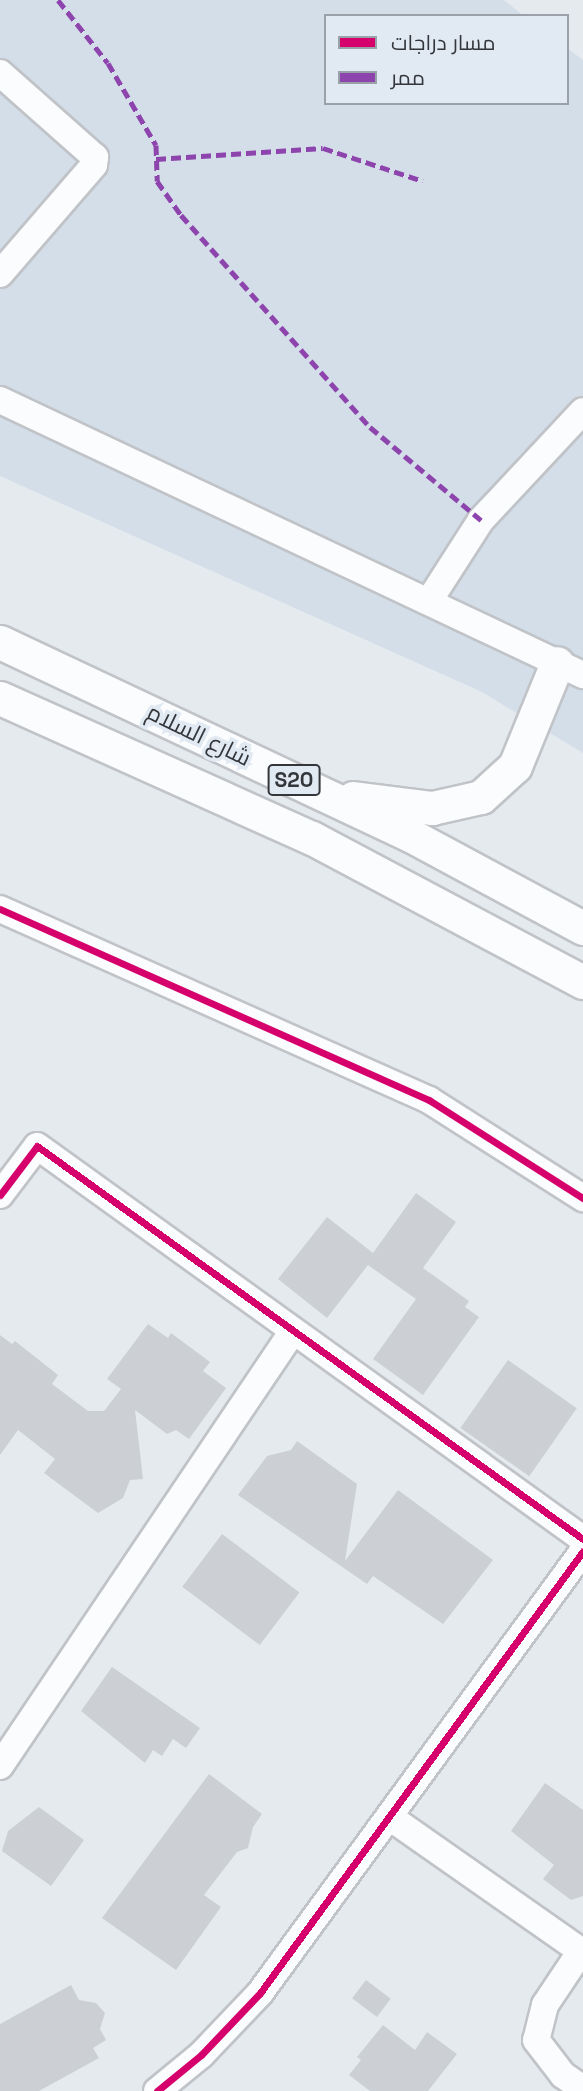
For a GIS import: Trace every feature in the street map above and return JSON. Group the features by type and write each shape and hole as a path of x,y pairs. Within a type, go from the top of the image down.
{"main road":[{"name":"شارع السلام","path":"0,642 323,794 583,928"},
{"path":"323,794 432,807 481,797 515,766 570,669"},
{"name":"شارع السلام","path":"0,698 312,838 583,982"}],"street":[{"path":"0,73 95,158 94,165 9,247 0,274"},
{"path":"0,400 570,669"},
{"path":"429,601 481,520 583,411"},
{"path":"0,909 429,1100 583,1198"},
{"path":"0,1195 37,1146 583,1539"},
{"path":"0,1766 293,1331"},
{"path":"157,2091 201,2055 260,1993 391,1818 583,1551"},
{"path":"391,1818 582,1950 545,2005 536,2040 563,2075 583,2089"}],"shaded area":[{"path":"0,0 504,0 522,14 324,14 324,105 569,105 569,50 583,60 583,753 482,692 0,476"}],"building":[{"path":"416,1193 456,1222 423,1268 469,1301 465,1307 479,1317 423,1395 373,1359 416,1299 368,1265 327,1318 278,1279 327,1217 373,1253"},
{"path":"148,1324 168,1338 171,1333 210,1362 203,1371 226,1388 189,1439 176,1430 167,1434 135,1410 143,1479 130,1480 123,1498 98,1513 44,1473 55,1459 18,1430 0,1455 0,1335 12,1344 15,1341 58,1375 52,1384 88,1411 104,1411 121,1389 107,1379"},
{"path":"508,1360 577,1408 529,1476 460,1428"},
{"path":"297,1441 357,1484 345,1561 398,1490 493,1560 443,1624 373,1576 367,1584 238,1495 267,1456 291,1450"},
{"path":"222,1534 299,1592 260,1645 182,1587"},
{"path":"112,1667 200,1728 186,1748 173,1739 162,1756 153,1750 145,1763 81,1711"},
{"path":"209,1774 262,1814 253,1827 248,1848 237,1852 204,1895 221,1907 176,1970 102,1918"},
{"path":"545,1783 583,1810 583,1896 571,1900 543,1879 554,1865 511,1831"},
{"path":"39,1807 84,1840 51,1886 2,1851 8,1831"},
{"path":"366,1980 391,1999 377,2017 352,1998"},
{"path":"71,1985 79,2000 96,2003 105,2013 100,2029 106,2040 93,2048 99,2058 39,2091 0,2091 0,2024"},
{"path":"383,2025 415,2050 427,2032 457,2054 428,2091 370,2091 349,2075 361,2060 357,2057"}],"marked path":[{"path":"58,0 108,63 156,145 157,181 181,215 370,427 481,520"},
{"path":"156,159 323,148 423,181"}],"cycle path":[{"path":"0,909 429,1100 583,1198"},
{"path":"0,1195 37,1146 583,1539"},
{"path":"157,2091 201,2055 260,1993 583,1551"}]}
